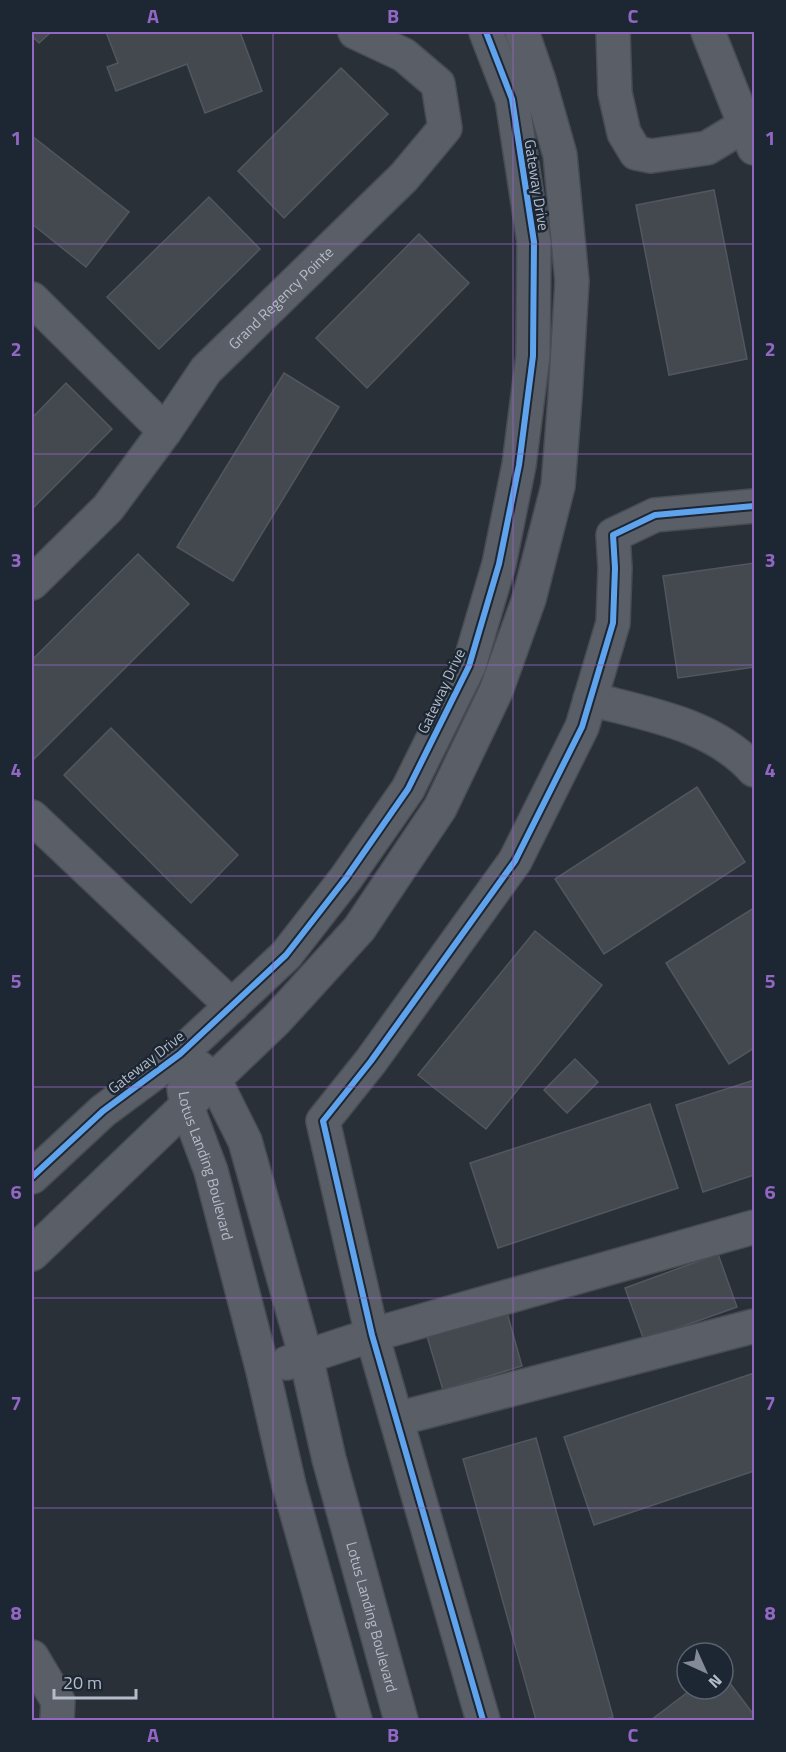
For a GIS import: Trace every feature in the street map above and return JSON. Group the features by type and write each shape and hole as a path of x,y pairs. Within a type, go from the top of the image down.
{"street":[{"name":"Grand Regency Pointe","path":"32,584 108,508 165,431 206,370 404,177 445,128 438,84 404,55 355,32"},
{"name":"Gateway Drive","path":"32,1177 102,1111 180,1054 286,955 346,878 408,789 469,666 500,564 519,465 533,356 534,242 512,99 486,32"},
{"name":"Gateway Drive","path":"32,1254 277,1019 359,929 440,808 496,691 529,598 558,486 566,398 572,281 560,155 522,32"},
{"path":"613,32 615,93 624,133 636,153 651,156 707,148 750,137 708,32"},
{"path":"32,299 165,431"},
{"path":"483,1720 372,1335 323,1121 371,1061 515,861 582,727 613,623 614,535 655,515 754,506"},
{"path":"590,699 670,720 715,738 754,770"},
{"path":"32,817 232,1006"},
{"name":"Lotus Landing Boulevard","path":"180,1054 214,1079 245,1141 306,1357 329,1459 401,1720"},
{"name":"Lotus Landing Boulevard","path":"180,1054 187,1107 211,1170 289,1485 355,1720"},
{"path":"262,1371 372,1335 754,1227"},
{"path":"397,1419 754,1326"},
{"path":"32,1657 58,1701 57,1720"}],"building":[{"path":"32,32 51,32 39,43 32,36"},
{"path":"106,32 240,32 262,91 205,113 187,64 116,91 107,67 118,63"},
{"path":"341,68 388,114 284,218 238,171"},
{"path":"32,136 129,212 86,267 32,224"},
{"path":"714,190 747,359 669,375 636,205"},
{"path":"209,197 260,249 159,349 107,297"},
{"path":"419,234 469,283 367,388 316,338"},
{"path":"284,373 339,407 233,581 177,547"},
{"path":"66,383 112,429 32,509 32,418"},
{"path":"138,554 189,604 32,761 32,660"},
{"path":"754,563 754,667 678,678 663,576"},
{"path":"111,728 238,855 191,903 64,775"},
{"path":"697,787 745,862 604,954 555,879"},
{"path":"752,909 754,913 754,1048 729,1064 666,963"},
{"path":"535,931 602,985 486,1129 418,1075"},
{"path":"575,1059 598,1082 567,1113 544,1090"},
{"path":"754,1080 754,1175 703,1192 676,1105"},
{"path":"650,1104 678,1188 498,1248 470,1163"},
{"path":"718,1254 737,1307 644,1340 625,1288"},
{"path":"507,1313 522,1366 443,1390 427,1336"},
{"path":"754,1373 754,1471 594,1525 564,1437"},
{"path":"536,1438 613,1717 602,1720 536,1720 463,1459"},
{"path":"735,1690 754,1715 754,1720 651,1720 676,1701 735,1701"}],"cycle path":[{"path":"32,1177 103,1111 180,1054 286,955 346,878 408,789 469,666 499,564 519,465 533,356 534,242 512,99 486,32"},
{"path":"483,1720 372,1335 323,1121 371,1061 515,861 582,727 613,623 615,568 613,535 655,515 754,506"}]}
